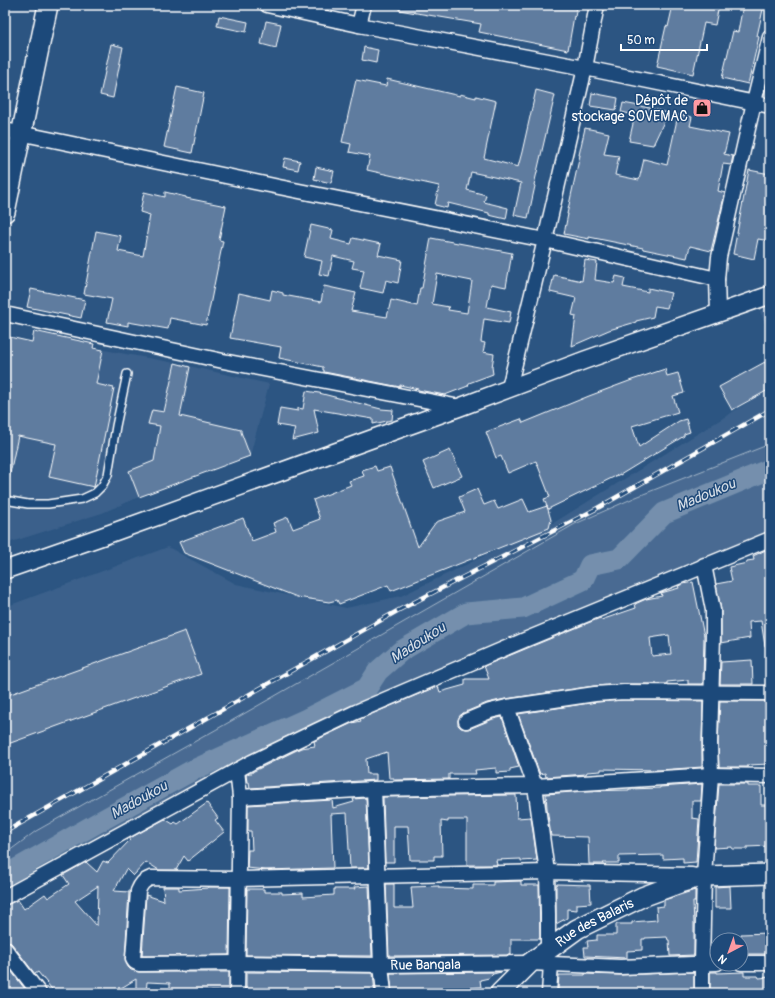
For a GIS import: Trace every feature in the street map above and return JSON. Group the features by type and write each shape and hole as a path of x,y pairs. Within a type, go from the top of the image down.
{"main road":[{"path":"5,212 14,131 48,5"},
{"name":"Rue des Balaris","path":"500,993 530,963 550,957 577,930 642,897 704,876 770,874"}],"street":[{"path":"267,5 359,25 585,68 770,106"},
{"path":"359,25 364,5"},
{"path":"509,388 546,240 585,68 597,5"},
{"path":"718,312 717,279 719,257 770,37"},
{"path":"14,131 279,187 546,240 717,279"},
{"path":"5,570 460,407 718,312 770,295"},
{"path":"5,314 223,361 460,407"},
{"path":"5,897 237,770 308,734 527,639 770,538"},
{"path":"702,993 704,876 710,775 714,635 713,610 704,565"},
{"path":"466,721 490,711 507,707 596,694 624,692 770,693"},
{"path":"507,707 535,786 547,872 550,957 549,993"},
{"path":"237,770 240,797 237,993"},
{"path":"240,797 374,789 535,786 710,775 770,776"},
{"path":"374,789 381,965 384,993"},
{"path":"239,879 547,872 704,876"},
{"name":"Rue Bangala","path":"239,879 151,878 144,880 138,891 133,954 133,959 135,962 139,964 237,963 381,965 530,963"},
{"path":"5,949 39,993"},
{"path":"550,957 620,967 709,963"},
{"path":"749,963 770,963"}],"lane":[{"path":"5,500 28,504 48,504 82,499 94,493 102,486 108,475 127,374"}],"shaded area":[{"path":"770,307 770,336 760,311"},
{"path":"34,331 94,344 93,348 175,363 269,384 250,456 139,497 102,513 5,544 5,336 32,341"},
{"path":"770,389 770,454 36,831 5,854 5,607 168,547 236,584 346,608 401,596 555,522"},
{"path":"770,444 770,539 410,688 5,892 5,854 36,831 575,524 636,497"}],"building":[{"path":"400,5 577,5 568,50 479,32 481,24 399,10"},
{"path":"673,5 719,5 715,25 704,23 693,74 657,66 666,26 668,27"},
{"path":"743,5 764,5 757,36 759,37 748,84 722,78 733,31 738,32"},
{"path":"219,16 248,22 246,32 217,26"},
{"path":"266,21 281,24 276,48 261,44"},
{"path":"111,44 123,47 113,98 100,95"},
{"path":"364,47 378,50 376,63 362,60"},
{"path":"387,79 460,96 460,94 476,98 476,96 496,101 484,158 518,167 536,90 555,95 534,185 528,218 514,215 521,183 471,172 467,190 486,195 484,202 508,208 506,219 489,215 489,213 448,203 447,208 435,205 439,186 367,170 370,156 349,152 351,144 342,142 356,80 386,86"},
{"path":"177,87 204,93 192,153 164,147"},
{"path":"592,93 618,98 616,110 590,106"},
{"path":"623,103 668,113 653,145 629,141 635,115 621,112"},
{"path":"678,115 692,117 690,126 729,134 724,154 733,156 731,165 723,164 718,191 725,193 711,251 690,246 687,258 589,237 589,239 564,234 585,128 609,133 604,154 619,156 615,175 639,180 644,159 667,165"},
{"path":"285,158 300,161 298,170 283,167"},
{"path":"316,167 334,171 331,183 314,179"},
{"path":"749,170 770,174 768,187 770,187 770,241 758,239 754,259 733,254"},
{"path":"144,192 165,197 165,192 226,206 219,240 223,241 206,325 170,318 168,329 128,322 128,326 107,322 112,299 84,294 96,231 121,236 118,251 143,256 150,215 140,212"},
{"path":"311,225 333,230 331,239 351,244 353,238 381,244 378,255 402,260 398,283 386,280 383,293 360,288 364,270 352,268 354,261 333,256 329,276 319,274 322,261 304,257"},
{"path":"431,238 512,253 506,287 491,284 487,307 511,312 509,323 484,319 481,342 485,343 483,352 494,354 492,367 493,374 469,383 468,386 445,395 400,385 400,387 324,372 323,367 279,358 281,347 230,338 239,293 270,300 272,290 283,293 283,295 321,302 324,286 356,293 351,311 387,317 391,300 417,306 420,288 422,288","holes":["437,274 472,281 467,313 448,310 449,307 432,304"]},
{"path":"585,260 597,262 595,280 614,283 616,276 625,278 623,287 648,292 648,288 671,293 667,308 655,306 653,317 609,330 572,346 576,316 572,315 576,298 550,292 554,275 582,281"},
{"path":"31,289 85,300 81,318 27,307"},
{"path":"34,331 94,344 93,348 103,350 96,384 114,388 94,487 49,477 56,444 18,436 9,478 5,478 5,336 32,342"},
{"path":"765,362 770,371 770,389 732,410 719,387"},
{"path":"175,363 190,367 180,416 241,430 250,456 139,497 129,471 154,461 160,426 148,424 152,410 164,412"},
{"path":"665,369 667,376 678,373 684,393 673,396 678,412 632,426 639,447 679,421 686,419 690,432 684,434 684,436 620,475 548,509 544,499 550,497 536,461 508,473 501,456 496,458 486,432 521,419 523,423 589,396"},
{"path":"306,391 381,409 393,410 392,420 373,424 373,419 314,409 319,433 292,440 295,428 277,425 280,408 298,411 298,408 303,409"},
{"path":"450,450 462,476 434,488 423,462"},
{"path":"375,466 377,471 390,467 418,547 436,522 465,512 459,497 477,489 484,505 494,501 498,509 523,499 529,512 547,506 551,520 549,528 391,591 388,585 339,604 337,600 329,602 297,597 184,553 179,542 243,518 252,541 276,532 273,523 288,517 293,529 320,519 313,500 351,485 349,481 364,476 362,470"},
{"path":"770,548 770,646 765,646 761,621 749,622 750,638 721,643 721,610 716,584 732,581 729,567 754,560 753,556"},
{"path":"693,582 704,636 703,684 688,684 688,680 667,682 667,684 594,686 505,699 487,703 463,713 458,720 458,725 465,729 469,729 502,717 519,767 510,769 510,772 496,773 496,768 475,770 476,774 449,774 449,779 394,780 394,778 389,778 387,752 366,759 367,774 376,774 376,780 250,788 249,782 247,782 246,775 249,773 252,773 301,748 315,746 314,741 352,723 361,721 360,719 438,686 440,692 465,685 465,679 489,679 484,666 600,618 601,620 636,608 635,604 646,599 662,596 661,593 679,588 678,586","holes":["669,635 671,654 652,656 650,638"]},
{"path":"185,631 201,674 5,745 5,696"},
{"path":"752,660 753,684 720,684 721,662"},
{"path":"624,700 703,701 702,767 660,770 601,769 601,771 587,772 586,774 546,777 545,773 540,774 518,714 596,702"},
{"path":"720,701 770,701 770,764 748,765 748,767 719,767 718,743"},
{"path":"702,784 701,801 692,801 692,818 699,819 696,862 683,863 683,858 663,859 663,855 619,856 619,863 589,864 588,837 551,836 546,794 629,790"},
{"path":"719,784 748,784 748,786 761,786 761,805 770,805 770,846 747,847 747,849 732,849 732,847 714,848"},
{"path":"516,795 517,818 531,817 537,860 496,860 497,865 467,865 467,820 448,820 448,822 441,821 442,856 434,856 434,860 410,860 408,826 394,826 394,862 385,862 383,797"},
{"path":"366,798 369,868 350,868 347,813 331,814 333,868 266,870 247,868 248,850 252,850 251,831 248,831 248,805 332,800 333,808 354,802 353,799"},
{"path":"207,803 218,818 215,820 224,832 188,861 184,856 176,870 159,870 146,862 133,876 126,869 114,891 129,892 125,958 126,963 131,970 139,972 229,972 229,993 187,991 187,993 170,993 170,983 147,982 146,993 136,993 136,979 113,993 55,993 38,972 35,974 12,944 9,941 5,941 5,906 18,900 24,909 45,894 48,898 69,884 63,875 86,862 97,872 103,861 108,863 130,840 130,838 165,819 173,824 175,822 178,824","holes":["98,886 97,926 75,901"]},
{"path":"521,881 521,885 539,885 540,939 511,939 511,955 389,956 386,884 394,884 394,908 413,908 411,887 439,886 439,888 473,889 473,885 493,885 493,882"},
{"path":"556,885 590,885 591,903 577,904 577,910 567,909 567,918 556,924"},
{"path":"369,886 372,956 246,955 247,889 264,889 264,892 282,892 282,894 303,893 303,897 334,895 334,889 355,889 354,887"},
{"path":"730,886 731,908 715,908 715,887"},
{"path":"163,887 179,887 179,890 208,887 230,887 229,955 142,956 146,895 164,901"},
{"path":"695,890 695,902 693,902 694,955 670,956 669,940 667,937 642,939 642,950 627,951 627,958 585,956 584,947 588,947 587,941 597,940 597,935 616,935 616,924 632,924 632,922 657,920 656,907 664,906 664,900"},
{"path":"769,933 770,954 749,954 749,934"},
{"path":"5,963 28,993 10,993 5,986"},
{"path":"246,972 373,973 375,993 324,993 324,990 293,990 293,993 246,993"},
{"path":"501,972 493,974 489,978 480,980 481,987 466,988 471,993 395,993 395,991 392,992 390,973"},
{"path":"694,972 694,993 577,993 577,991 558,990 559,975 620,975"},
{"path":"710,972 744,972 744,976 758,976 759,978 770,977 770,993 710,993"}],"waterway":[{"name":"Madoukou","path":"5,874 191,771 304,720 367,688 378,671 401,651 466,613 523,608 583,580 590,565 619,559 664,513 770,469"}],"railway":[{"path":"5,832 399,610 594,510 770,410"}],"place":[{"name":"Dépôt de stockage SOVEMAC","path":"702,108"}]}
